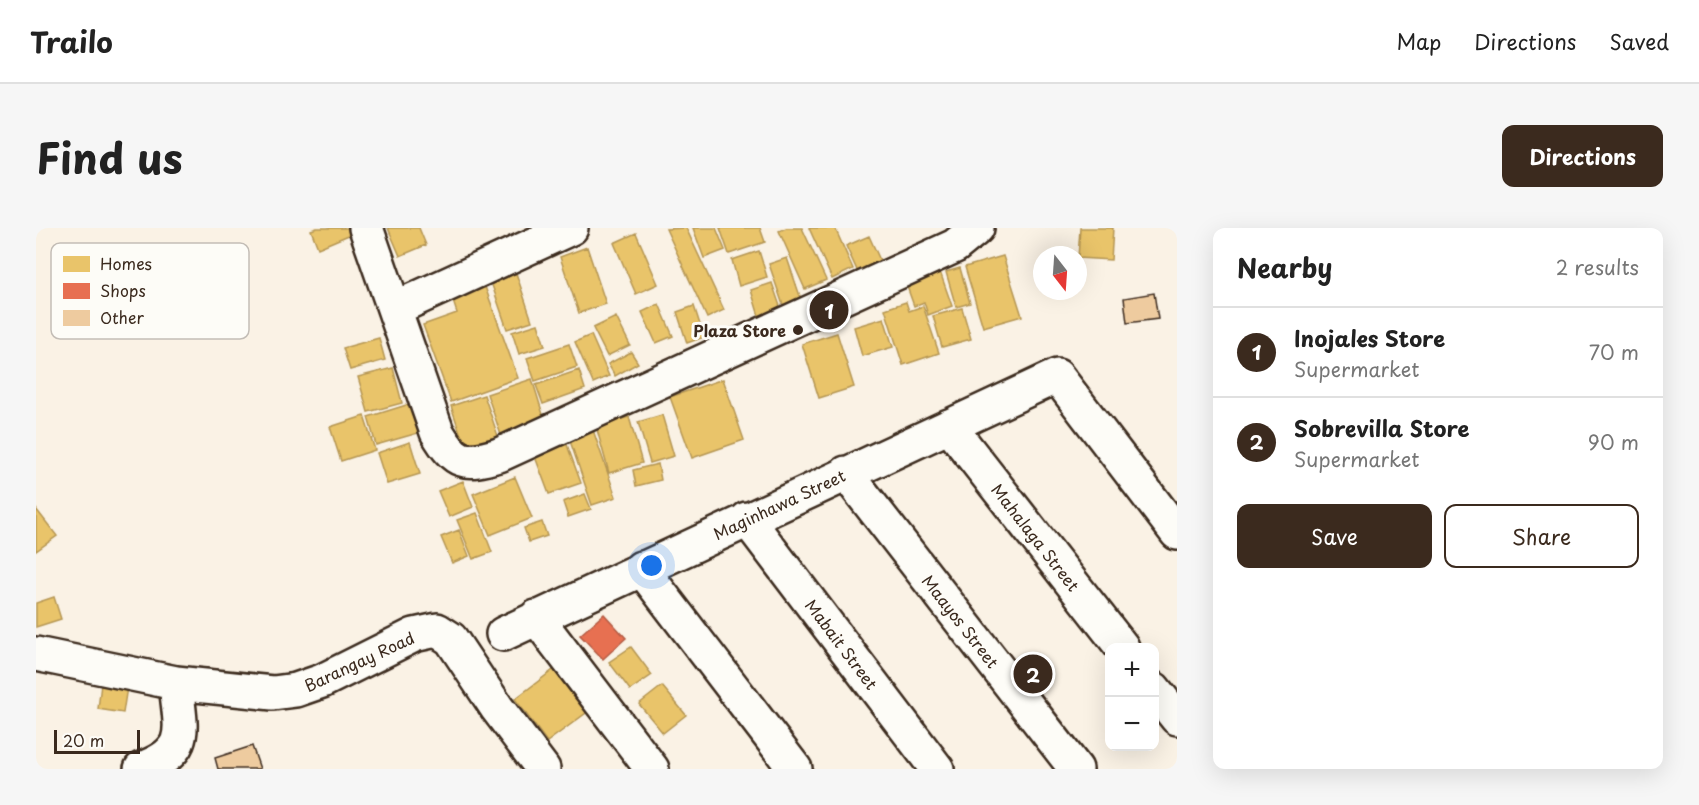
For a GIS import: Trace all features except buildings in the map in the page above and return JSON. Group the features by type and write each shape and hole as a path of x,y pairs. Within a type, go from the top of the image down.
{"street":[{"path":"366,228 396,308 436,432 447,449 459,460 474,462 499,454 955,246 977,228"},
{"path":"396,308 571,228"},
{"name":"Maginhawa Street","path":"503,634 536,616 1056,376 1177,533"},
{"name":"Mahalaga Street","path":"949,426 1118,643"},
{"name":"Maayos Street","path":"846,473 1076,769"},
{"name":"Mabait Street","path":"747,519 937,769"},
{"path":"641,568 795,769"},
{"path":"536,616 652,769"},
{"name":"Barangay Road","path":"36,654 176,683 248,692 296,690 322,681 414,635 437,630 451,639 497,708 543,769"},
{"path":"141,769 169,757 177,747 180,734 176,683"},
{"path":"1159,694 1177,718"}],"place":[{"name":"Inojales Store","path":"829,310"},
{"name":"Plaza Store","path":"798,330"},
{"name":"Sobrevilla Store","path":"1033,674"}]}
